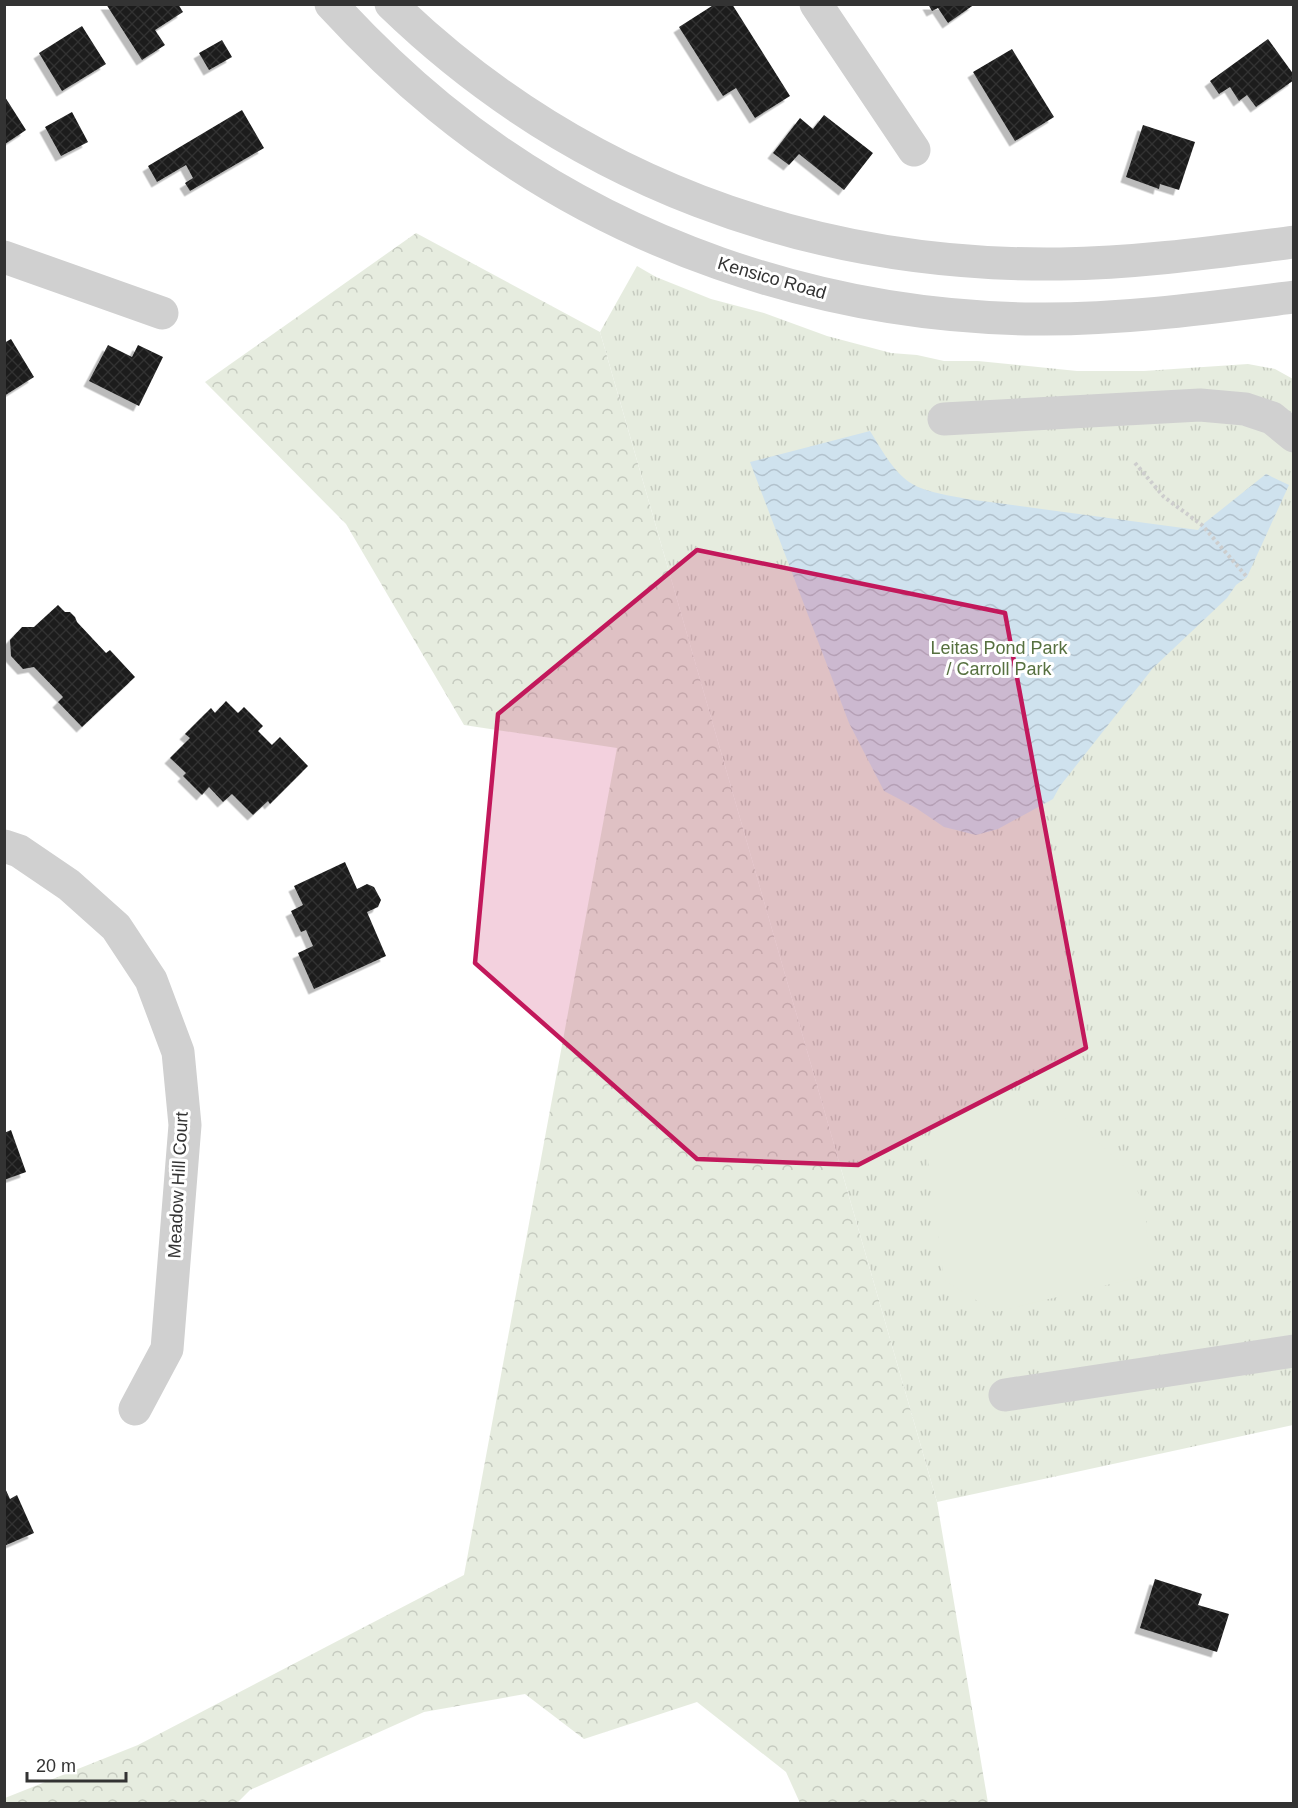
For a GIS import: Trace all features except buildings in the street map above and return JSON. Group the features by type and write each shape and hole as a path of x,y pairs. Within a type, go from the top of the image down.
{"street":[{"name":"Kensico Road","path":"331,4 381,56 439,107 498,151 630,227 735,269 848,300 922,312 996,318 1112,317 1293,297"},
{"path":"390,4 476,79 520,110 576,143 622,167 691,198 798,233 836,243 910,255 1022,264 1137,260 1293,242"},
{"path":"816,4 914,150"},
{"path":"4,257 162,313"},
{"path":"944,419 1200,405 1245,409 1272,418 1293,436"},
{"name":"Meadow Hill Court","path":"4,846 19,851 69,885 116,927 151,980 178,1052 185,1125 167,1349 135,1409"},
{"path":"1005,1395 1293,1351"}],"path":[{"path":"1135,463 1164,497 1202,525 1247,577"}],"highlighted area":[{"path":"697,550 1005,613 1086,1048 858,1165 697,1159 475,963 498,714"}],"green space":[{"path":"416,233 600,332 937,1502 988,1803 800,1803 786,1772 697,1702 584,1739 525,1694 424,1712 250,1790 237,1803 5,1803 5,1798 138,1745 464,1575 617,748 464,725 346,524 205,382"},
{"name":"Leitas Pond Park / Carroll Park","path":"637,266 656,277 711,299 764,313 827,336 891,353 917,355 944,361 978,361 1077,371 1144,371 1248,364 1275,369 1293,379 1293,1425 937,1502 600,332"},
{"path":"1017,1104 1056,1112 1090,1135 1126,1168 1145,1206 1148,1246 1144,1276 995,1312 944,1280 926,1146 952,1123 984,1109"}],"water":[{"path":"870,431 899,473 910,483 926,490 967,499 1198,530 1266,474 1289,485 1247,577 1236,585 1227,598 1153,668 1060,786 1053,799 998,829 976,835 944,827 916,808 884,791 849,723 750,462"}]}
